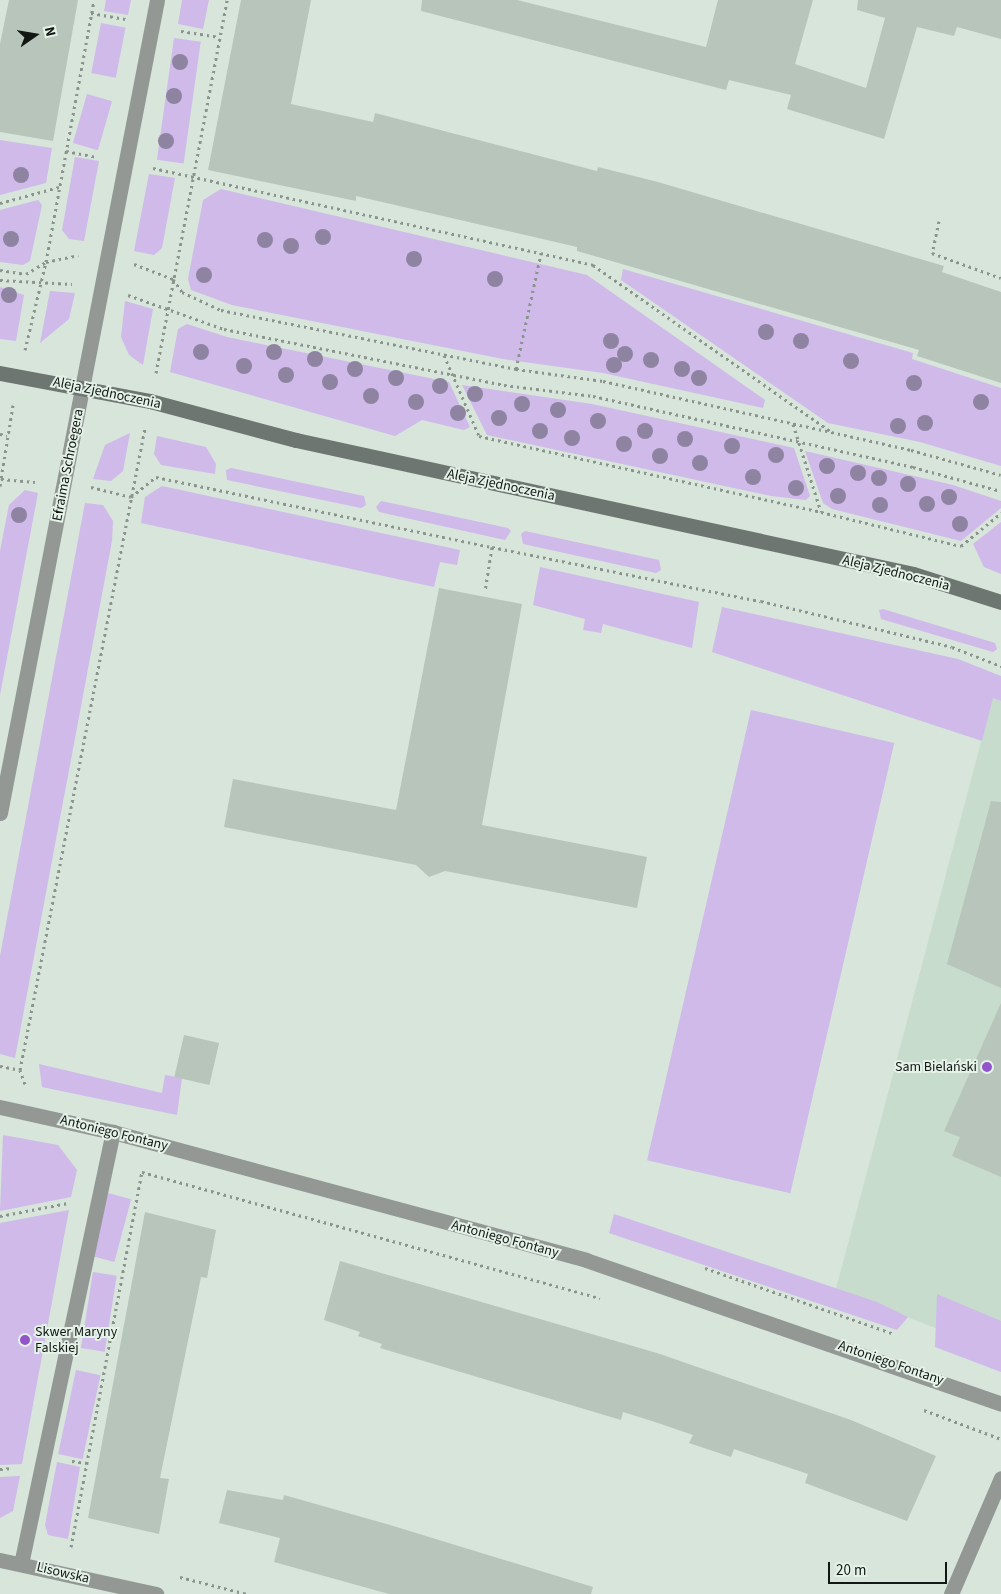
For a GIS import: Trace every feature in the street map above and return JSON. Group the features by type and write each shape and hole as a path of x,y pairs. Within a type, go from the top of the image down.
{"street":[{"name":"Efraima Schroegera","path":"0,813 103,288 157,0"},
{"name":"Aleja Zjednoczenia","path":"0,373 150,401 296,440 913,574 1001,602"},
{"name":"Antoniego Fontany","path":"0,1107 113,1132 586,1260 1001,1404"},
{"path":"21,1564 113,1132"},
{"path":"951,1594 1001,1478"},
{"name":"Lisowska","path":"0,1560 156,1594"}],"path":[{"path":"0,486 7,435 46,262 94,0"},
{"path":"22,1111 27,1090 20,1070 170,306 173,279 227,0"},
{"path":"91,13 131,20"},
{"path":"176,30 220,37"},
{"path":"66,151 105,158"},
{"path":"150,167 593,265 832,432"},
{"path":"0,202 59,187"},
{"path":"939,221 932,253 1001,278"},
{"path":"516,369 541,253"},
{"path":"0,270 26,274 46,262 80,254 140,265 173,279 182,292 221,310 516,369 603,381 832,432 1001,475"},
{"path":"0,280 25,284 42,280 103,288 170,306 224,329 453,375 593,396 799,441 1001,491"},
{"path":"444,355 479,436 821,512 962,546 1001,513"},
{"path":"793,424 821,512"},
{"path":"0,434 7,435"},
{"path":"1,479 64,484 131,497 156,477 761,601 952,648 1001,666"},
{"path":"485,591 492,547"},
{"path":"0,1066 20,1070"},
{"path":"70,1553 142,1172 612,1301"},
{"path":"0,1216 72,1202 97,1205"},
{"path":"917,1408 1001,1439"},
{"path":"176,1576 247,1594"}],"shaded area":[{"path":"106,0 131,0 128,15 104,11"},
{"path":"182,0 209,0 203,29 178,24"},
{"path":"101,23 126,28 116,78 91,73"},
{"path":"174,38 201,42 184,164 157,160"},
{"path":"87,94 112,101 98,150 73,143"},
{"path":"0,140 52,148 46,183 0,195"},
{"path":"75,157 99,161 84,241 69,239 62,230"},
{"path":"149,174 175,178 162,248 154,255 134,251"},
{"path":"221,189 587,275 765,400 763,408 603,373 503,359 232,305 191,290 188,279 203,200"},
{"path":"38,200 42,205 30,261 23,265 0,262 0,210"},
{"path":"623,269 913,353 912,359 1001,388 1001,466 920,442 828,423 621,280"},
{"path":"0,287 24,295 16,341 0,339"},
{"path":"50,291 75,293 69,319 40,343"},
{"path":"125,301 153,309 143,365 129,355 121,337"},
{"path":"187,324 227,337 449,382 470,427 464,430 422,420 395,436 170,372 178,329"},
{"path":"462,385 592,404 794,448 810,496 806,500 771,496 487,435"},
{"path":"130,433 123,471 111,481 93,479 105,445"},
{"path":"157,436 206,447 216,464 215,474 161,465 154,454"},
{"path":"805,451 953,485 1001,501 1001,508 961,541 832,509 823,503"},
{"path":"231,468 364,496 366,505 361,508 227,480 226,470"},
{"path":"162,486 460,550 457,565 440,562 434,587 141,523 145,497"},
{"path":"25,490 38,493 0,695 0,551 9,505"},
{"path":"381,501 508,528 511,531 505,540 379,512 376,507"},
{"path":"85,503 103,505 113,521 112,541 15,1058 0,1054 0,956"},
{"path":"1001,522 1001,574 984,567 973,544"},
{"path":"525,531 659,560 661,570 656,573 523,544 521,534"},
{"path":"540,567 699,602 692,648 603,624 601,633 583,630 585,619 533,605"},
{"path":"722,607 958,659 1001,676 1001,701 993,698 982,741 712,652"},
{"path":"883,609 995,643 997,649 993,652 881,619 879,610"},
{"path":"993,697 1001,701 1001,1354 836,1289"},
{"path":"751,710 894,743 790,1193 647,1160"},
{"path":"39,1064 162,1093 165,1075 182,1078 177,1115 42,1087"},
{"path":"3,1135 58,1145 77,1170 71,1197 0,1211"},
{"path":"108,1193 131,1199 114,1262 91,1256"},
{"path":"69,1210 22,1464 0,1465 0,1223"},
{"path":"614,1214 877,1302 908,1317 897,1330 609,1233"},
{"path":"93,1272 117,1276 105,1352 81,1348"},
{"path":"937,1294 1001,1321 1001,1372 935,1347"},
{"path":"76,1370 100,1375 83,1459 58,1454"},
{"path":"57,1462 80,1467 68,1539 48,1535 45,1525"},
{"path":"20,1476 13,1511 0,1518 0,1477"}],"building":[{"path":"9,0 78,0 53,141 0,132 0,44"},
{"path":"241,0 311,0 291,104 373,122 375,113 597,171 598,167 658,182 944,266 942,272 1001,292 1001,383 917,356 919,350 577,251 577,247 356,196 356,201 208,170"},
{"path":"422,0 517,0 706,47 718,0 813,0 795,64 866,88 885,18 857,10 858,0 1001,0 1001,39 957,27 954,36 917,27 884,139 787,109 791,95 729,80 726,90 421,11"},
{"path":"439,588 522,604 482,825 647,857 637,908 445,871 429,877 416,865 224,827 233,779 396,810"},
{"path":"991,801 1001,802 1001,988 947,964"},
{"name":"Sam Bielański","path":"1001,1003 1001,1177 952,1156 960,1137 944,1131"},
{"path":"184,1035 219,1043 209,1085 174,1077"},
{"path":"145,1212 216,1230 207,1278 201,1277 160,1478 169,1479 159,1534 88,1518"},
{"path":"340,1261 657,1353 851,1420 936,1456 907,1521 805,1483 808,1474 734,1449 731,1457 689,1443 693,1435 655,1422 623,1412 621,1420 380,1348 382,1344 358,1336 360,1332 324,1320"},
{"path":"227,1490 283,1500 284,1495 593,1587 591,1594 389,1594 274,1562 280,1538 219,1523"}],"place":[{"name":"Sam Bielański","path":"987,1067"},
{"name":"Skwer Maryny Falskiej","path":"25,1340"}]}
